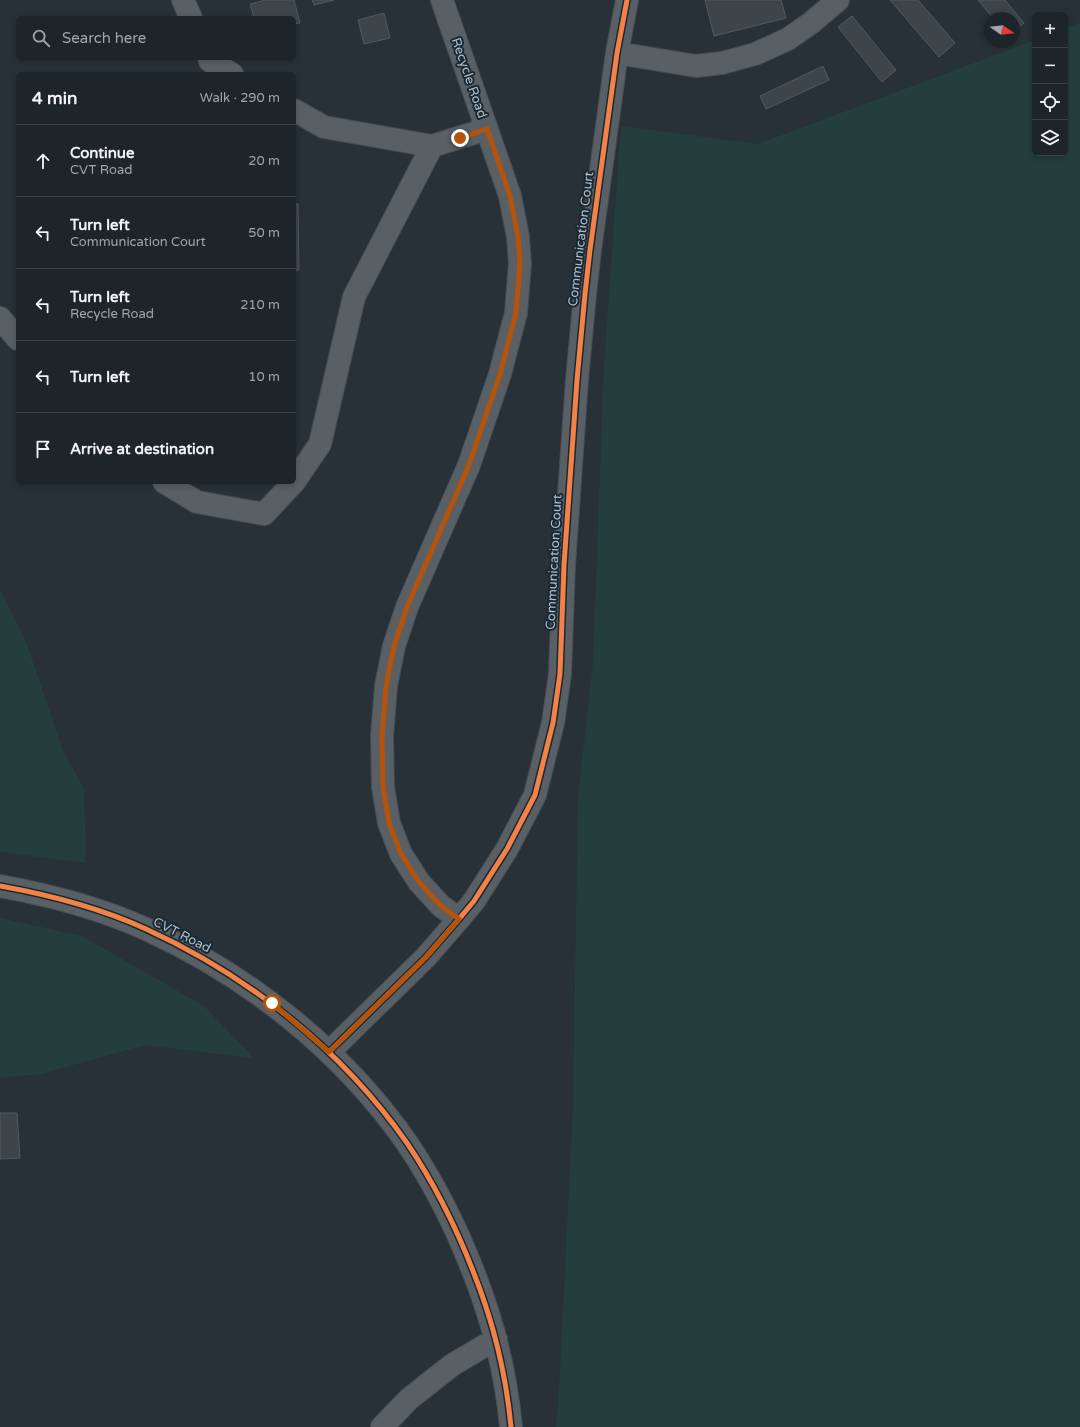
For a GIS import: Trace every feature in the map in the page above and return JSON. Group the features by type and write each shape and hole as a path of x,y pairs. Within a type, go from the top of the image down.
{"street":[{"path":"183,0 190,16"},
{"name":"Recycle Road","path":"442,0 510,196 518,237 520,263 516,313 500,374 469,465 407,607 394,646 386,686 382,736 384,794 389,823 401,854 419,882 441,906 459,919"},
{"name":"Communication Court","path":"329,1052 426,957 474,901 508,849 535,795 553,723 560,674 565,558 577,380 585,294 617,52 627,0"},
{"path":"617,52 696,66 722,63 755,54 788,39 811,23 838,0"},
{"path":"210,60 229,72"},
{"path":"296,111 324,128 432,146 487,129"},
{"path":"296,479 320,444 354,297 432,146"},
{"path":"0,318 16,338"},
{"path":"167,484 197,502 264,514 292,484"},
{"name":"CVT Road","path":"0,886 88,907 146,929 210,962 266,999 329,1052 369,1094 407,1143 433,1184 461,1239 483,1297 496,1339 509,1405 510,1427"},
{"path":"382,1427 409,1399 452,1365 496,1339"}],"green space":[{"path":"1080,23 1080,1427 556,1427 573,1108 578,797 593,663 604,366 621,126 758,144 1014,48 1020,48 1020,46 1032,41 1032,156 1068,156 1068,28"},
{"path":"0,589 25,639 64,753 84,788 86,863 0,852"},
{"path":"0,918 82,936 204,1006 254,1058 145,1045 41,1074 0,1078"}],"building":[{"path":"266,0 294,0 300,23 296,24 296,16 253,16 250,4"},
{"path":"312,0 334,0 314,5"},
{"path":"705,0 781,0 786,18 714,36"},
{"path":"890,0 918,0 955,43 939,57"},
{"path":"978,0 1005,0 1015,12 988,12"},
{"path":"384,13 390,38 364,44 358,20"},
{"path":"852,16 896,70 882,82 838,27"},
{"path":"1020,18 1024,23 1020,26"},
{"path":"823,66 829,80 766,109 760,96"},
{"path":"296,204 298,204 299,270 296,270"},
{"path":"0,1113 17,1113 20,1158 0,1159"}],"cycle path":[{"path":"329,1052 426,957 474,901 507,849 535,795 553,723 560,674 564,565 577,380 585,294 617,53 627,0"},
{"path":"0,886 56,898 129,921 184,948 221,969 257,993 291,1019 323,1047 353,1077 381,1109 417,1158 444,1206 459,1238 487,1309 498,1348 506,1387 511,1427"}],"route":[{"path":"272,1003 329,1052 426,957 459,919 441,906 419,882 401,854 389,823 383,787 382,736 386,686 394,646 407,607 469,465 500,374 516,313 520,263 518,237 510,196 487,129 460,138"}]}
